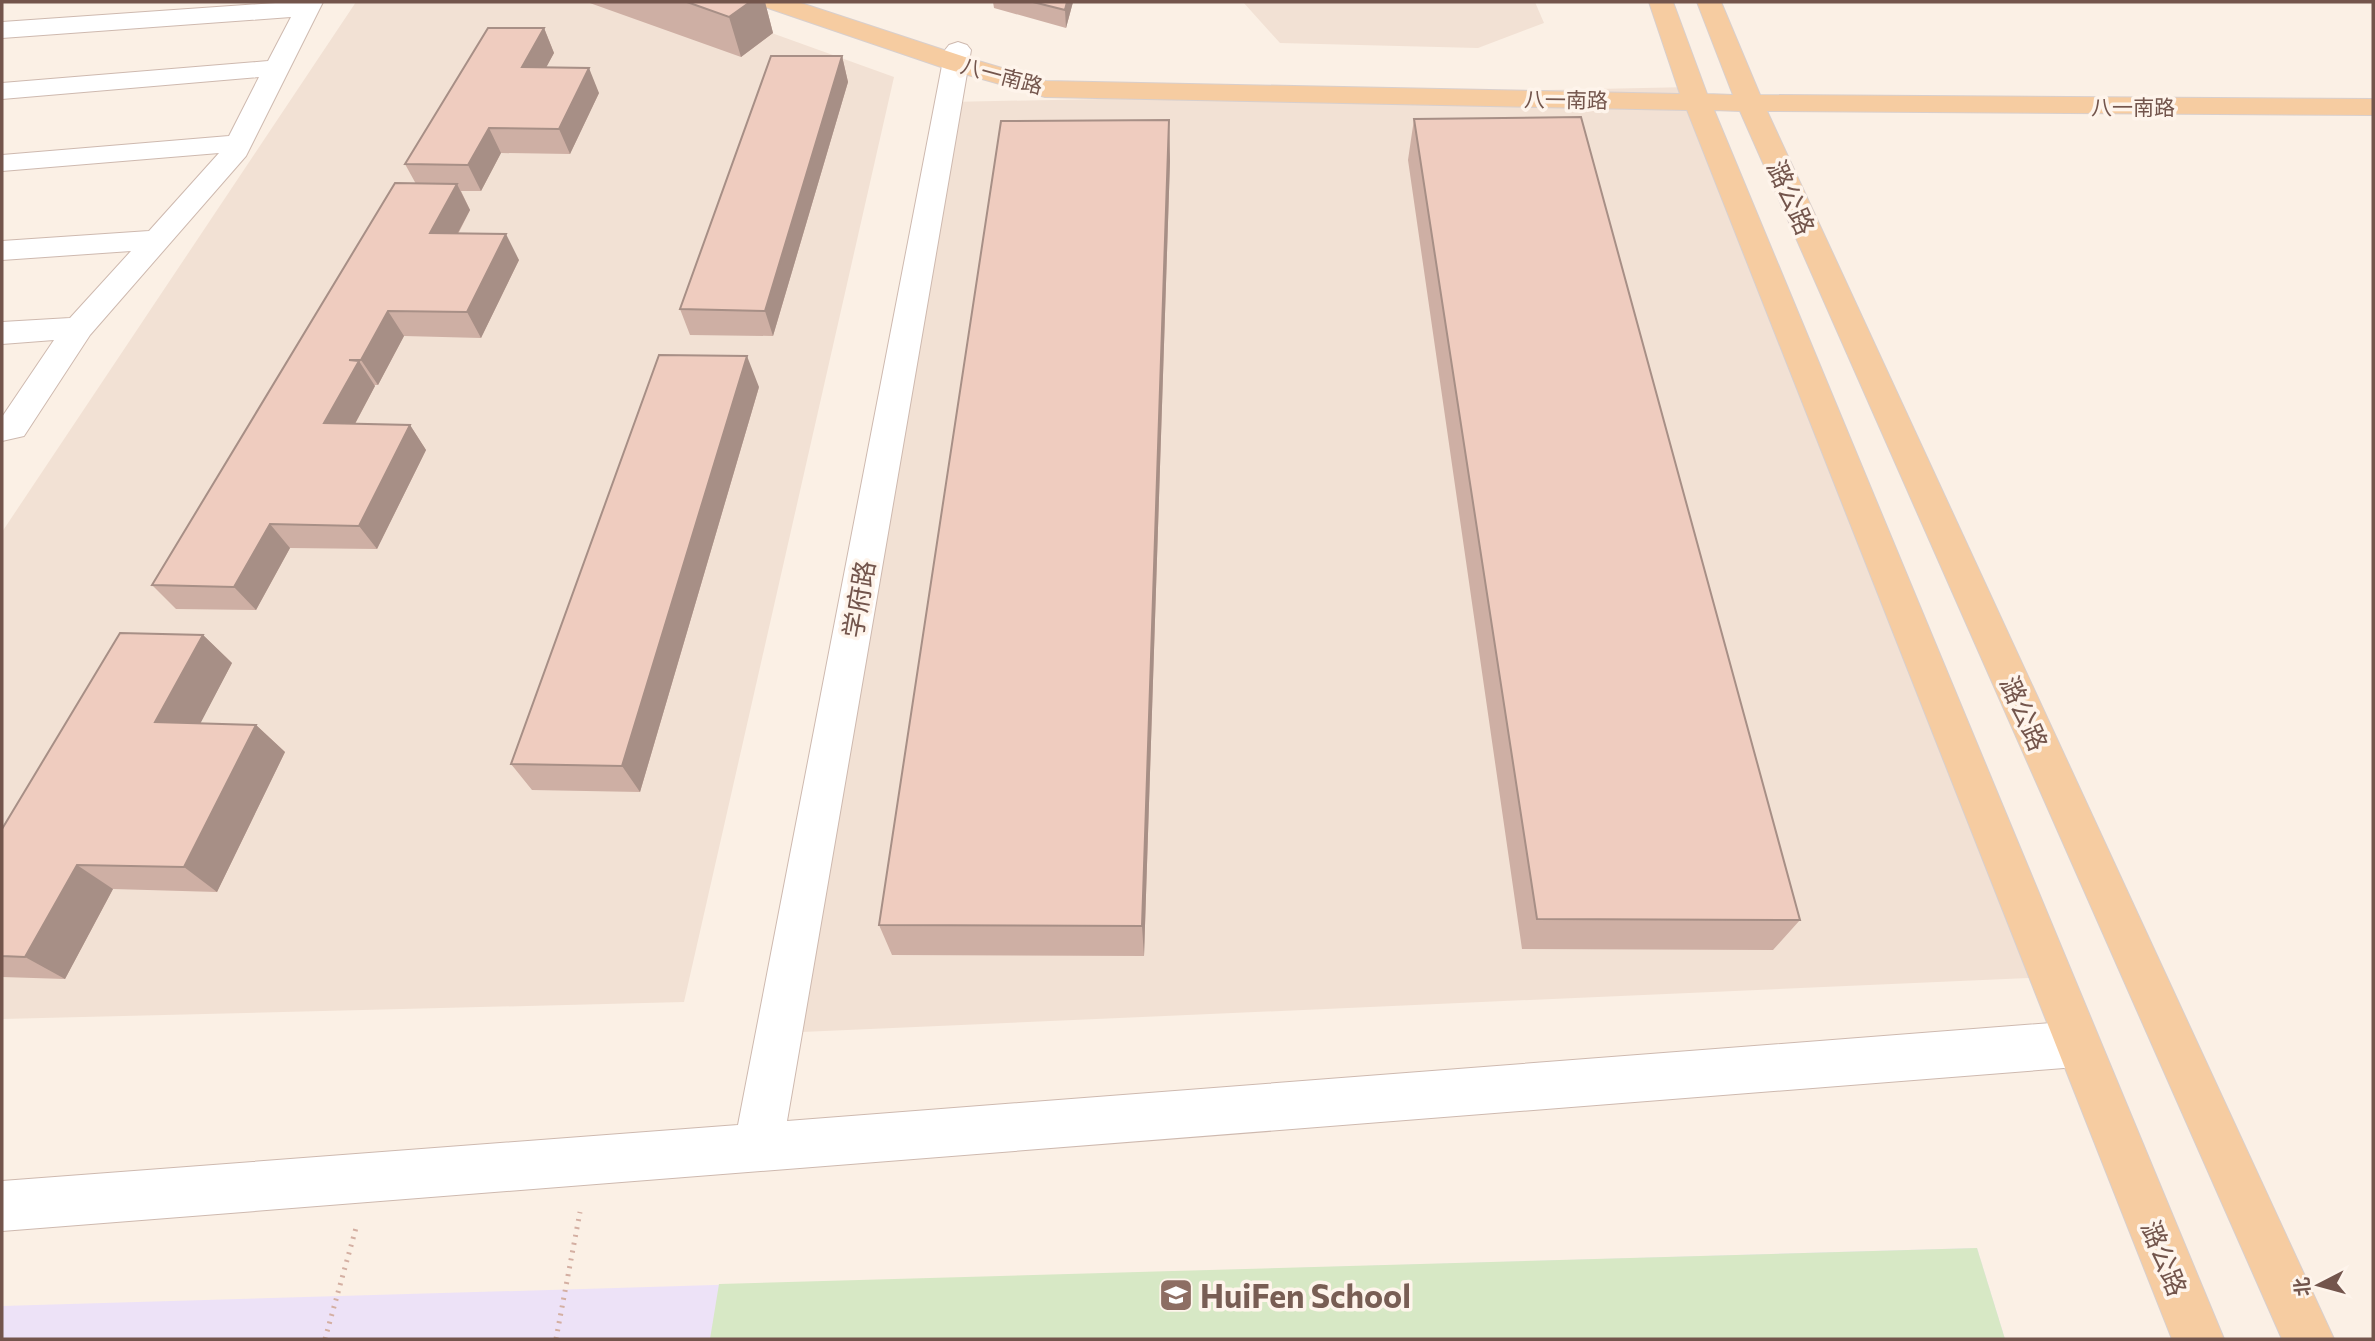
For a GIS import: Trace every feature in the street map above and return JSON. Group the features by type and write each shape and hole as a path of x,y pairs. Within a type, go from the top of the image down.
{"main road":[{"name":"八一南路","path":"774,2 957,57"},
{"name":"八一南路","path":"813,2 1045,89 1694,94 2373,107"},
{"name":"潞公路","path":"1661,2 1694,94 2198,1339"},
{"name":"潞公路","path":"1709,2 1746,95 2308,1339"},
{"name":"八一南路","path":"1746,95 2373,94"}],"street":[{"path":"2,20 15,2"},
{"path":"2,30 310,5"},
{"path":"2,429 12,428 79,328 232,156 310,5"},
{"name":"学府路","path":"758,1147 957,57"},
{"path":"2,91 277,68"},
{"path":"2,163 239,143"},
{"path":"2,250 157,240"},
{"path":"2,333 79,328"},
{"path":"2,1206 2077,1044"}],"path":[{"path":"556,1339 589,1159"},
{"path":"325,1339 371,1177"}],"shaded area":[{"path":"356,2 686,2 894,77 684,1002 2,1019 2,532"},
{"path":"1243,2 1535,2 1544,23 1478,48 1280,43"},
{"path":"1691,87 2051,977 779,1033 949,102"},
{"name":"HuiFen School","path":"1977,1248 2005,1339 2,1339 2,1306"}],"green space":[{"name":"HuiFen School","path":"1977,1248 2005,1339 710,1339 719,1284"}],"building":[{"path":"687,2 750,2 729,17"},
{"path":"1033,2 1067,2 1065,10"},
{"path":"488,28 544,28 522,67 589,68 559,129 489,128 468,165 405,164"},
{"path":"771,56 842,56 765,311 680,309"},
{"path":"1581,117 1800,920 1537,919 1414,119"},
{"path":"1169,120 1142,926 879,925 1001,121"},
{"path":"395,183 457,184 430,233 506,234 467,312 388,311 361,360 349,360 359,361 324,423 410,425 359,526 270,524 234,587 152,585"},
{"path":"659,355 747,356 622,766 511,764"},
{"path":"120,633 203,635 155,722 256,725 184,867 77,865 25,957 2,956 2,829"}],"place":[{"name":"HuiFen School","path":"1176,1295"}]}
